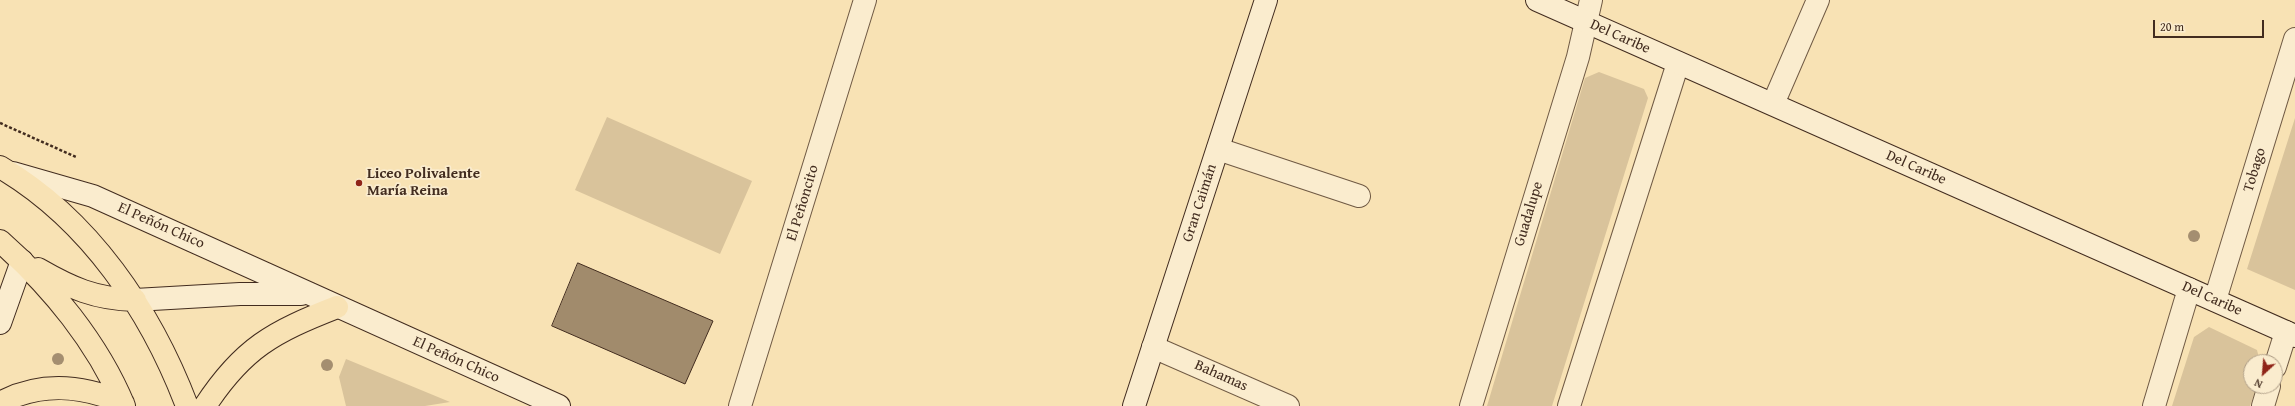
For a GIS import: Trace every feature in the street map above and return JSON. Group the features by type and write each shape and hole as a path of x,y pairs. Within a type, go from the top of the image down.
{"main road":[{"path":"4,169 46,199 107,263 135,300 155,333 174,372 186,406"},
{"path":"0,241 22,261 60,303 95,350 124,404"},
{"path":"22,261 88,294 110,299 135,300"},
{"path":"204,406 230,370 246,354 266,340 300,322 337,307"},
{"path":"0,403 30,391 53,387 76,388 94,391 124,404"}],"street":[{"name":"El Peñoncito","path":"740,406 865,0"},
{"name":"Gran Caimán","path":"1134,406 1266,0"},
{"name":"Del Caribe","path":"1537,0 2290,334"},
{"name":"Guadalupe","path":"1471,406 1578,57 1591,0"},
{"path":"1773,104 1818,0"},
{"name":"Tobago","path":"2215,300 2295,39"},
{"path":"1569,406 1678,62"},
{"path":"1218,149 1359,196"},
{"name":"El Peñón Chico","path":"4,169 93,196 559,406"},
{"path":"0,323 22,261"},
{"path":"2154,406 2189,289"},
{"name":"El Peñón Chico","path":"135,300 240,294 310,294"},
{"path":"2281,354 2290,334"},
{"name":"Bahamas","path":"1153,347 1288,406"},
{"path":"2263,406 2267,394"}],"shaded area":[{"path":"1599,72 1644,89 1648,98 1552,406 1487,406 1585,78"},
{"path":"607,117 752,181 720,254 575,190"},
{"path":"2295,118 2295,290 2247,269"},
{"path":"2209,327 2257,350 2258,354 2243,354 2243,394 2254,394 2250,406 2172,406 2194,337"},
{"path":"346,359 450,402 425,406 346,406 339,377"}],"building":[{"path":"578,263 713,321 685,384 552,326"}],"place":[{"name":"Liceo Polivalente María Reina","path":"359,183"}]}
